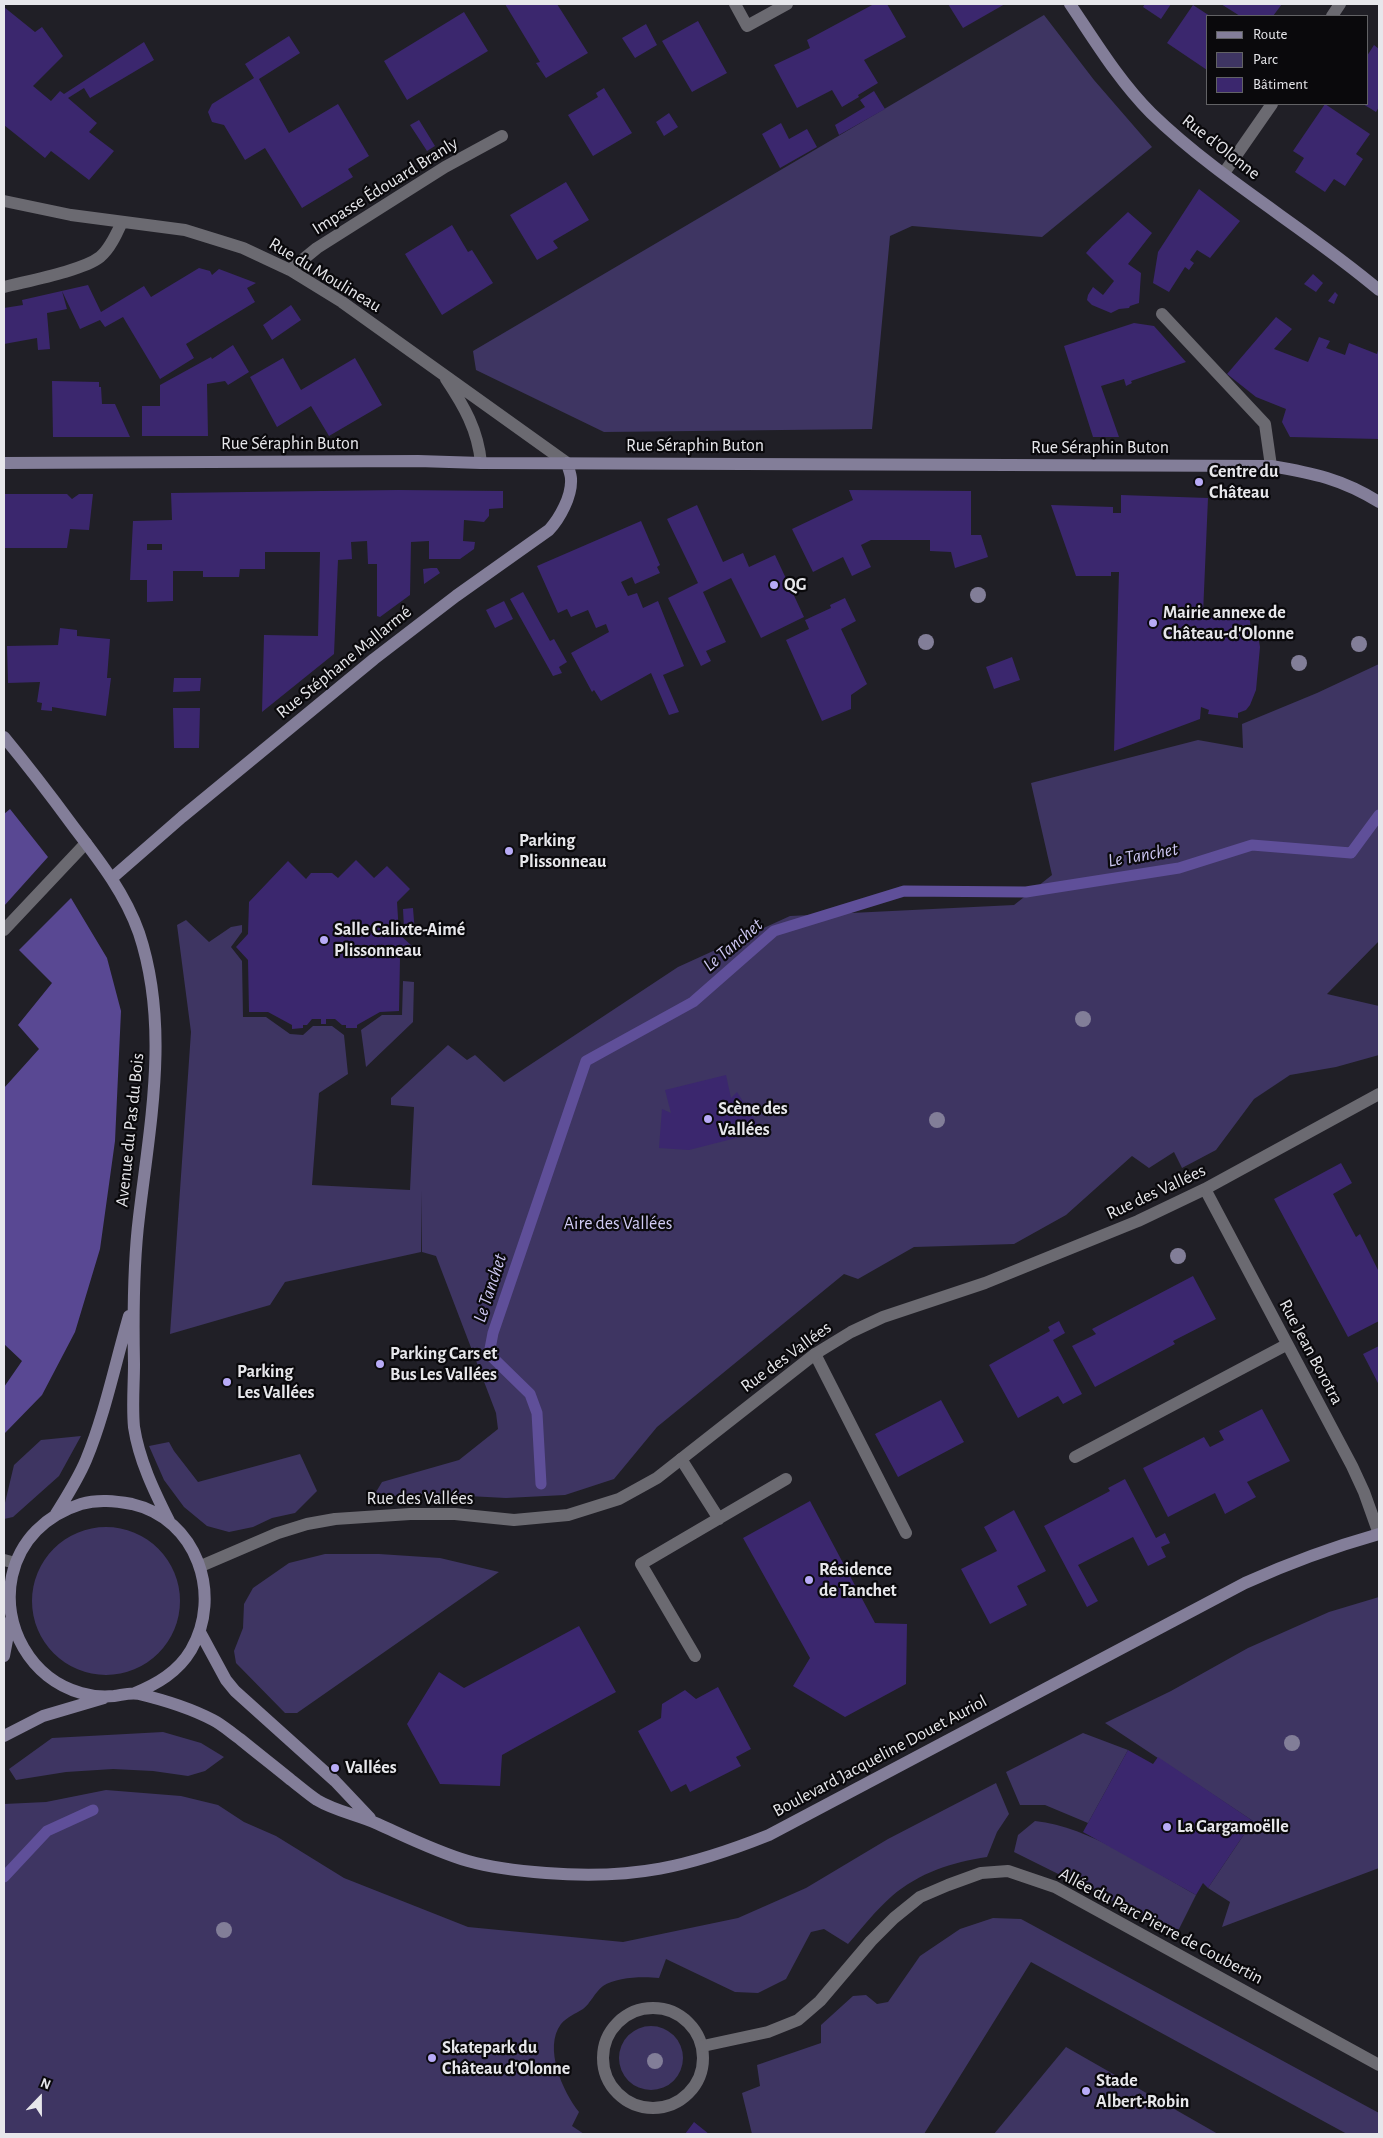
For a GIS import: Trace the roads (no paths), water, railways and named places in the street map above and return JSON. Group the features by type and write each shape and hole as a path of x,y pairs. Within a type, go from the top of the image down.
{"main road":[{"name":"Rue d'Olonne","path":"1070,4 1121,77 1150,112 1224,173 1379,290"},
{"name":"Rue Séraphin Buton","path":"4,463 418,461 481,463 1271,466 1316,473 1350,486 1379,502"},
{"name":"Rue Stéphane Mallarmé","path":"112,878 182,817 374,659 456,596 549,530 558,520 565,506 571,480 567,463"},
{"name":"Avenue du Pas du Bois","path":"4,736 112,878 127,905 139,934 154,1001 155,1088 139,1219 133,1302 134,1426 151,1485 169,1521"},
{"name":"Avenue du Pas du Bois","path":"56,1514 76,1482 86,1459 101,1416 133,1302"},
{"path":"4,1656 11,1619 10,1561 39,1527 56,1514 84,1503 114,1500 143,1507 169,1521 188,1541 201,1566 205,1588 205,1603 200,1632 190,1653 175,1670 156,1684 135,1693 109,1697 43,1716 4,1736"},
{"name":"Boulevard Jacqueline Douet Auriol","path":"135,1693 180,1706 218,1722 318,1800 373,1822 420,1844 469,1861 518,1870 588,1876 635,1874 681,1866 769,1835 1245,1583 1331,1548 1379,1534"},
{"path":"11,1619 20,1644 36,1666 57,1683 82,1694 109,1697"},
{"name":"Boulevard Jacqueline Douet Auriol","path":"200,1632 226,1680 235,1691 334,1781 373,1822"}],"street":[{"path":"735,4 747,26 787,4"},
{"path":"1333,15 1340,4"},
{"path":"1224,173 1271,105"},
{"name":"Impasse Édouard Branly","path":"290,270 306,255 429,177 502,136"},
{"name":"Rue du Moulineau","path":"4,200 71,215 185,230 243,248 290,270 342,302 440,371 522,433 567,463"},
{"path":"4,287 52,275 100,257 112,242 122,222"},
{"path":"1162,314 1265,424 1271,466"},
{"name":"Rue du Moulineau","path":"440,371 467,411 479,445 481,463"},
{"path":"4,930 86,843"},
{"name":"Rue des Vallées","path":"201,1566 278,1534 308,1524 336,1519 410,1514 455,1514 514,1520 568,1516 618,1499 657,1478 815,1354 851,1332 883,1317 985,1283 1066,1252 1205,1189 1379,1094"},
{"name":"Rue Jean Borotra","path":"1205,1189 1286,1345 1352,1466 1364,1492 1379,1534"},
{"path":"1074,1457 1286,1345"},
{"path":"815,1354 906,1533"},
{"path":"681,1459 719,1518"},
{"path":"695,1656 641,1564 786,1479"},
{"name":"Allée du Parc Pierre de Coubertin","path":"703,2046 768,2032 798,2020 820,2001 871,1941 894,1918 920,1898 981,1873 1008,1870 1055,1886 1379,2065"},
{"path":"643,2008 659,2008 680,2015 693,2026 703,2046 702,2074 690,2093 675,2104 655,2109 630,2104 612,2089 604,2072 603,2048 611,2029 626,2015 643,2008"}],"waterway":[{"name":"Le Tanchet","path":"541,1484 537,1413 530,1394 489,1354 493,1333 586,1061 693,1002 774,931 904,891 1026,892 1179,868 1252,845 1351,853 1379,815"},
{"name":"Le Tanchet","path":"4,1877 47,1831 93,1810"}],"place":[{"name":"Centre du Château","path":"1199,482"},
{"name":"QG","path":"774,585"},
{"name":"Mairie annexe de Château-d'Olonne","path":"1153,623"},
{"name":"Parking Plissonneau","path":"509,851"},
{"name":"Salle Calixte-Aimé Plissonneau","path":"324,940"},
{"name":"Scène des Vallées","path":"708,1119"},
{"name":"Parking Cars et Bus Les Vallées","path":"380,1364"},
{"name":"Parking Les Vallées","path":"227,1382"},
{"name":"Résidence de Tanchet","path":"809,1580"},
{"name":"Vallées","path":"335,1768"},
{"name":"La Gargamoëlle","path":"1167,1827"},
{"name":"Skatepark du Château d'Olonne","path":"432,2058"},
{"name":"Stade Albert-Robin","path":"1086,2091"}],"park label":[{"name":"Aire des Vallées","path":"618,1224"}]}
